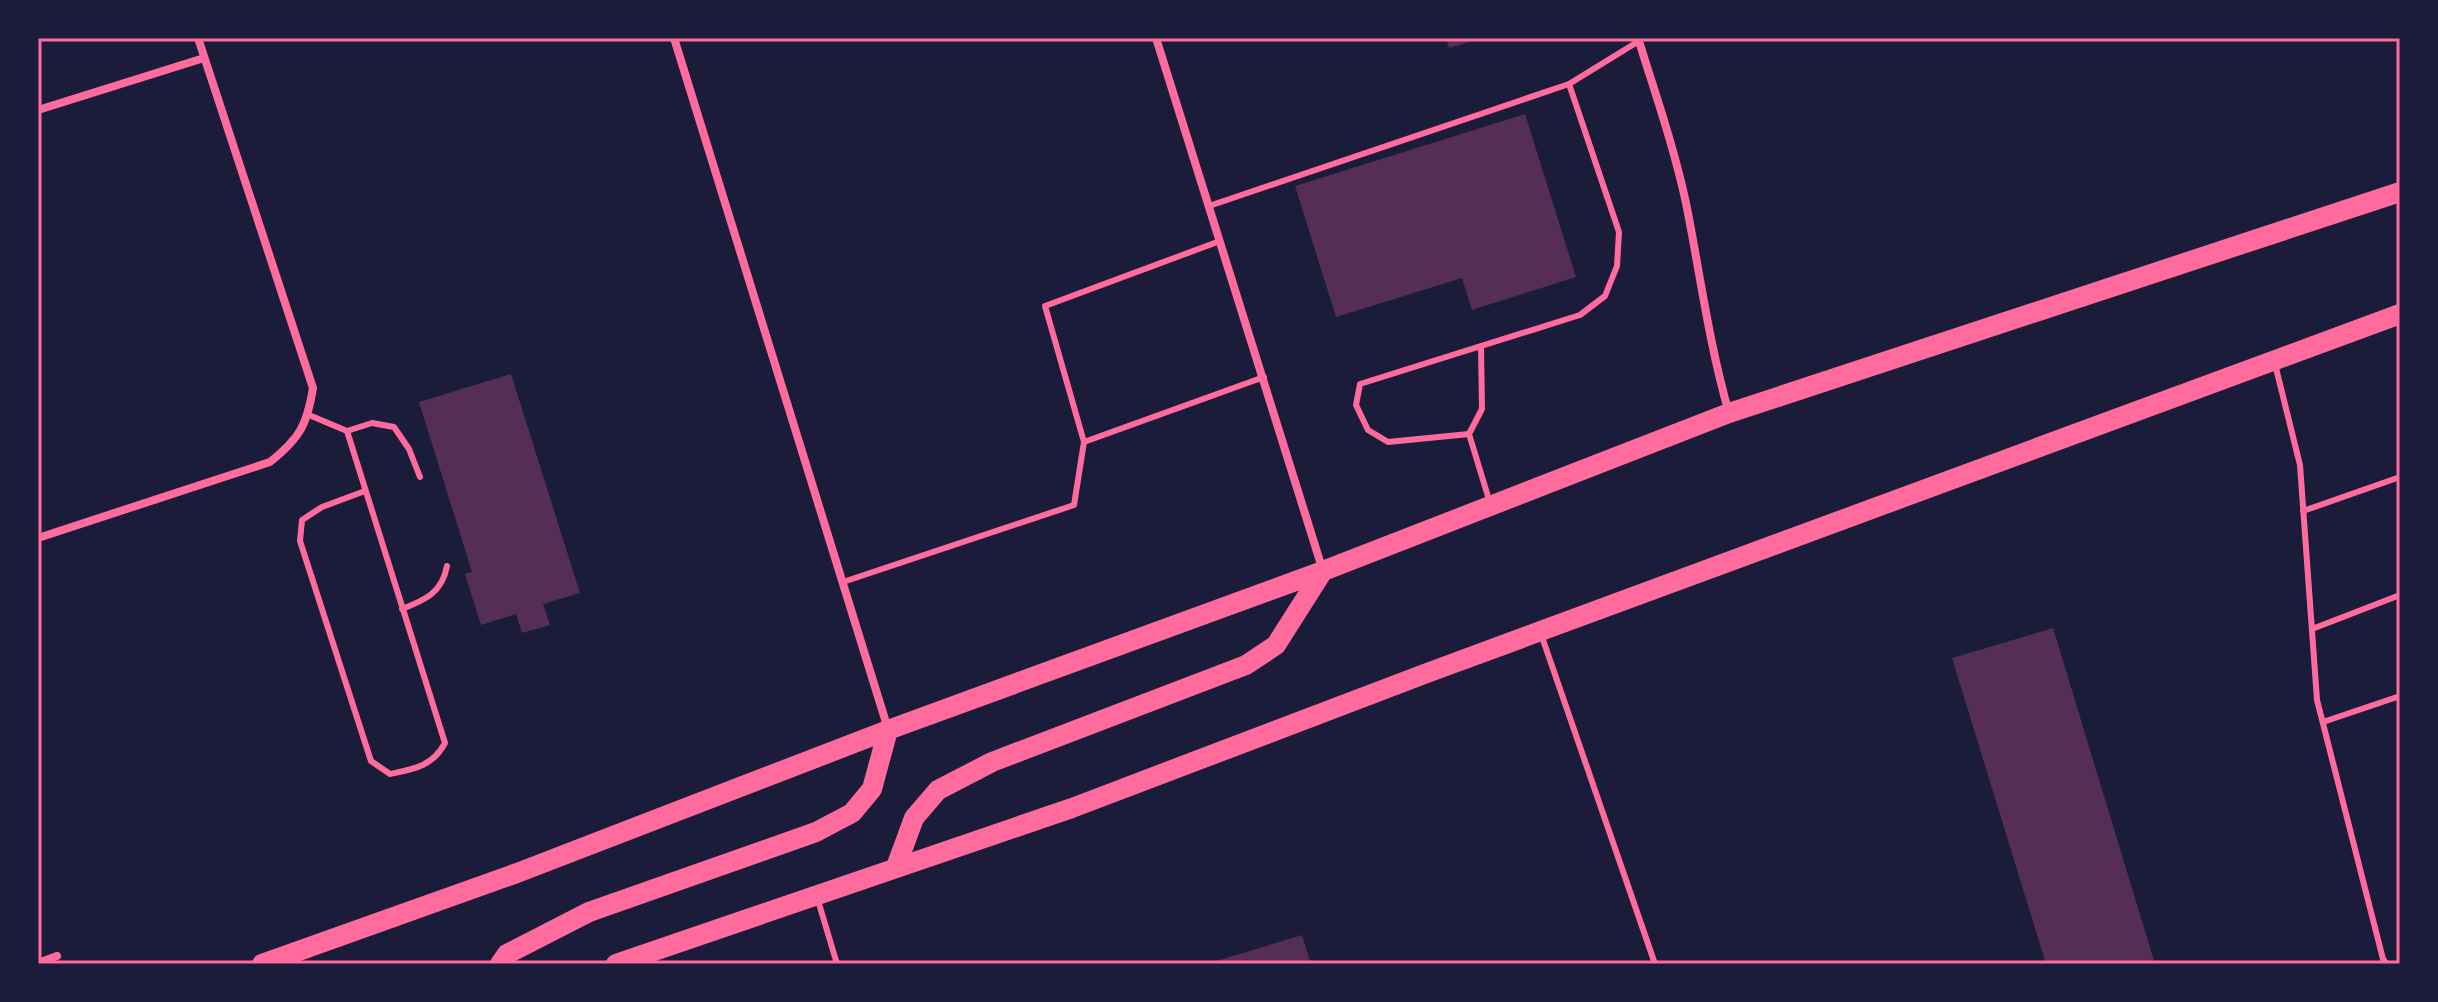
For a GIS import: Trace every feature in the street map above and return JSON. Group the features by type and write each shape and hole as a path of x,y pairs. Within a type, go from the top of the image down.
{"main road":[{"path":"262,964 517,873 888,730 1323,571 1729,413 2400,192"},
{"path":"616,964 1072,808 1540,631 2400,314"},
{"path":"896,867 914,818 938,790 992,762 1246,665 1276,645 1323,571"},
{"path":"500,964 507,954 589,912 816,832 852,813 872,789 888,730"}],"street":[{"path":"38,538 270,462 291,445 309,415 313,388 198,38"},
{"path":"674,38 888,730"},
{"path":"1156,38 1323,571"},
{"path":"1638,40 1679,175 1714,359 1729,413"},
{"path":"38,110 204,58"},
{"path":"38,963 57,956"}],"lane":[{"path":"1209,206 1569,84 1638,40"},
{"path":"1469,434 1388,442 1368,430 1356,405 1360,384 1580,315 1605,296 1617,266 1619,232 1569,84"},
{"path":"843,582 1074,505 1084,442 1045,306 1220,241"},
{"path":"1481,346 1482,409 1469,434 1491,506"},
{"path":"2274,360 2300,465 2317,700 2383,959 2387,964"},
{"path":"1084,442 1264,377"},
{"path":"309,415 347,431 372,423 394,427 409,449 420,477"},
{"path":"347,431 445,743 438,756 418,769 390,774 371,761 300,541 302,520 322,507 365,491"},
{"path":"2303,511 2400,477"},
{"path":"402,609 431,597 445,579 447,566"},
{"path":"2312,629 2400,595"},
{"path":"1540,631 1655,964"},
{"path":"2323,722 2400,696"},
{"path":"816,894 837,964"}],"building":[{"path":"1446,38 1478,38 1479,39 1449,48"},
{"path":"1525,114 1576,277 1472,310 1462,278 1336,317 1295,186"},
{"path":"511,374 580,593 543,604 550,625 522,633 516,614 481,625 465,574 472,572 419,402"},
{"path":"2053,628 2155,964 2046,964 1952,658"},
{"path":"1302,935 1311,964 1210,964 1210,963"}]}
